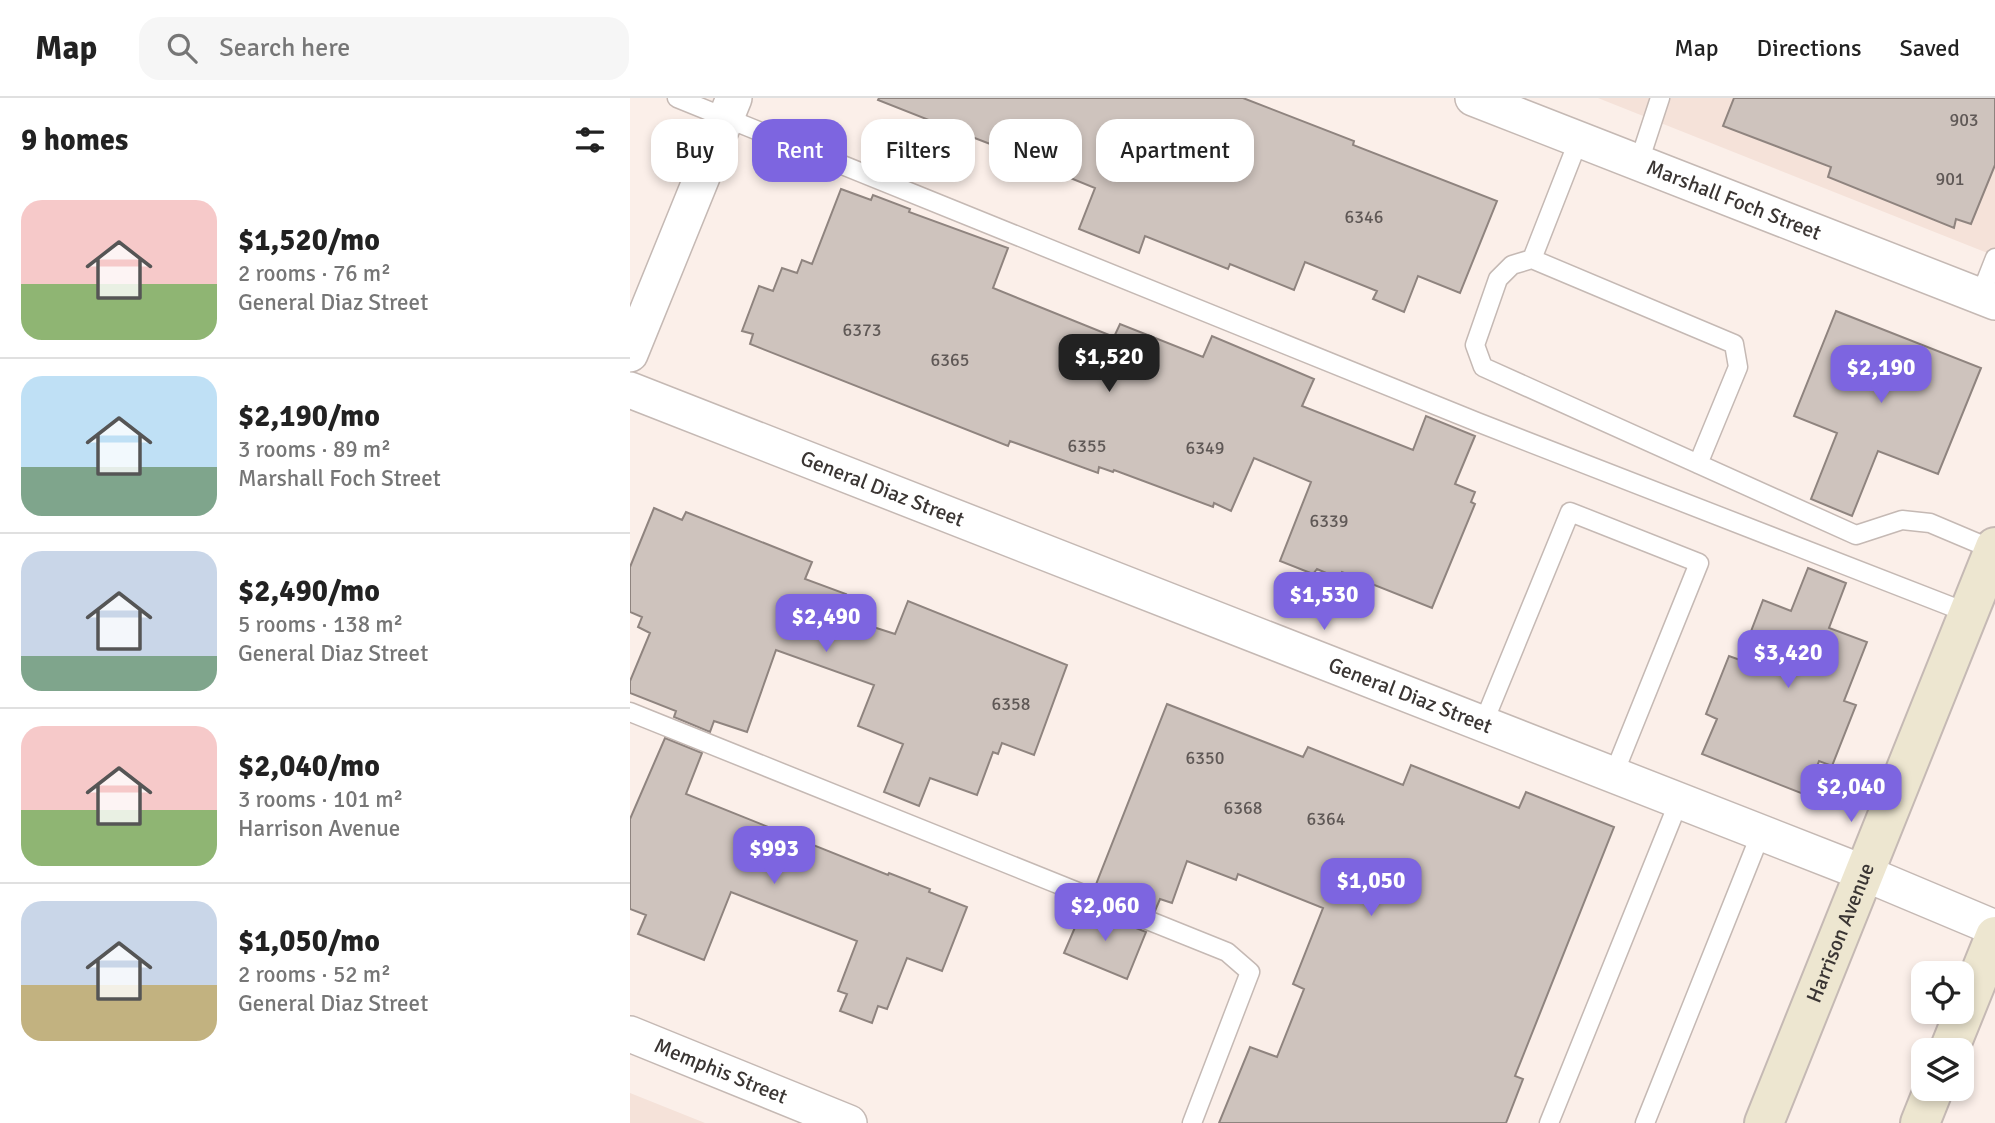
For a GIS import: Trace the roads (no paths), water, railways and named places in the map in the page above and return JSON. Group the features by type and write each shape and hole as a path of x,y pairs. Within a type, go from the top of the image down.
{"street":[{"name":"Marshall Foch Street","path":"1474,98 1987,299"},
{"path":"630,354 730,108"},
{"name":"General Diaz Street","path":"630,390 1864,873 1995,928"},
{"name":"Harrison Avenue","path":"1764,1123 1994,548"},
{"path":"1955,1038 1995,936"},
{"name":"Memphis Street","path":"630,1034 849,1123"},
{"path":"1920,1123 1929,1101"}],"lane":[{"path":"677,98 730,108 1477,422 1968,613"},
{"path":"1639,162 1660,98"},
{"path":"1532,259 1579,139"},
{"path":"1987,299 1995,258"},
{"path":"1698,464 1738,367 1734,344 1532,259 1512,265 1498,279 1475,345 1483,368 1856,535 1902,520 1930,523 1994,548"},
{"path":"1483,724 1570,512 1699,563 1613,776"},
{"path":"630,712 1227,952 1250,972 1192,1123"},
{"path":"1549,1123 1679,801"},
{"path":"1645,1123 1761,833"}]}
